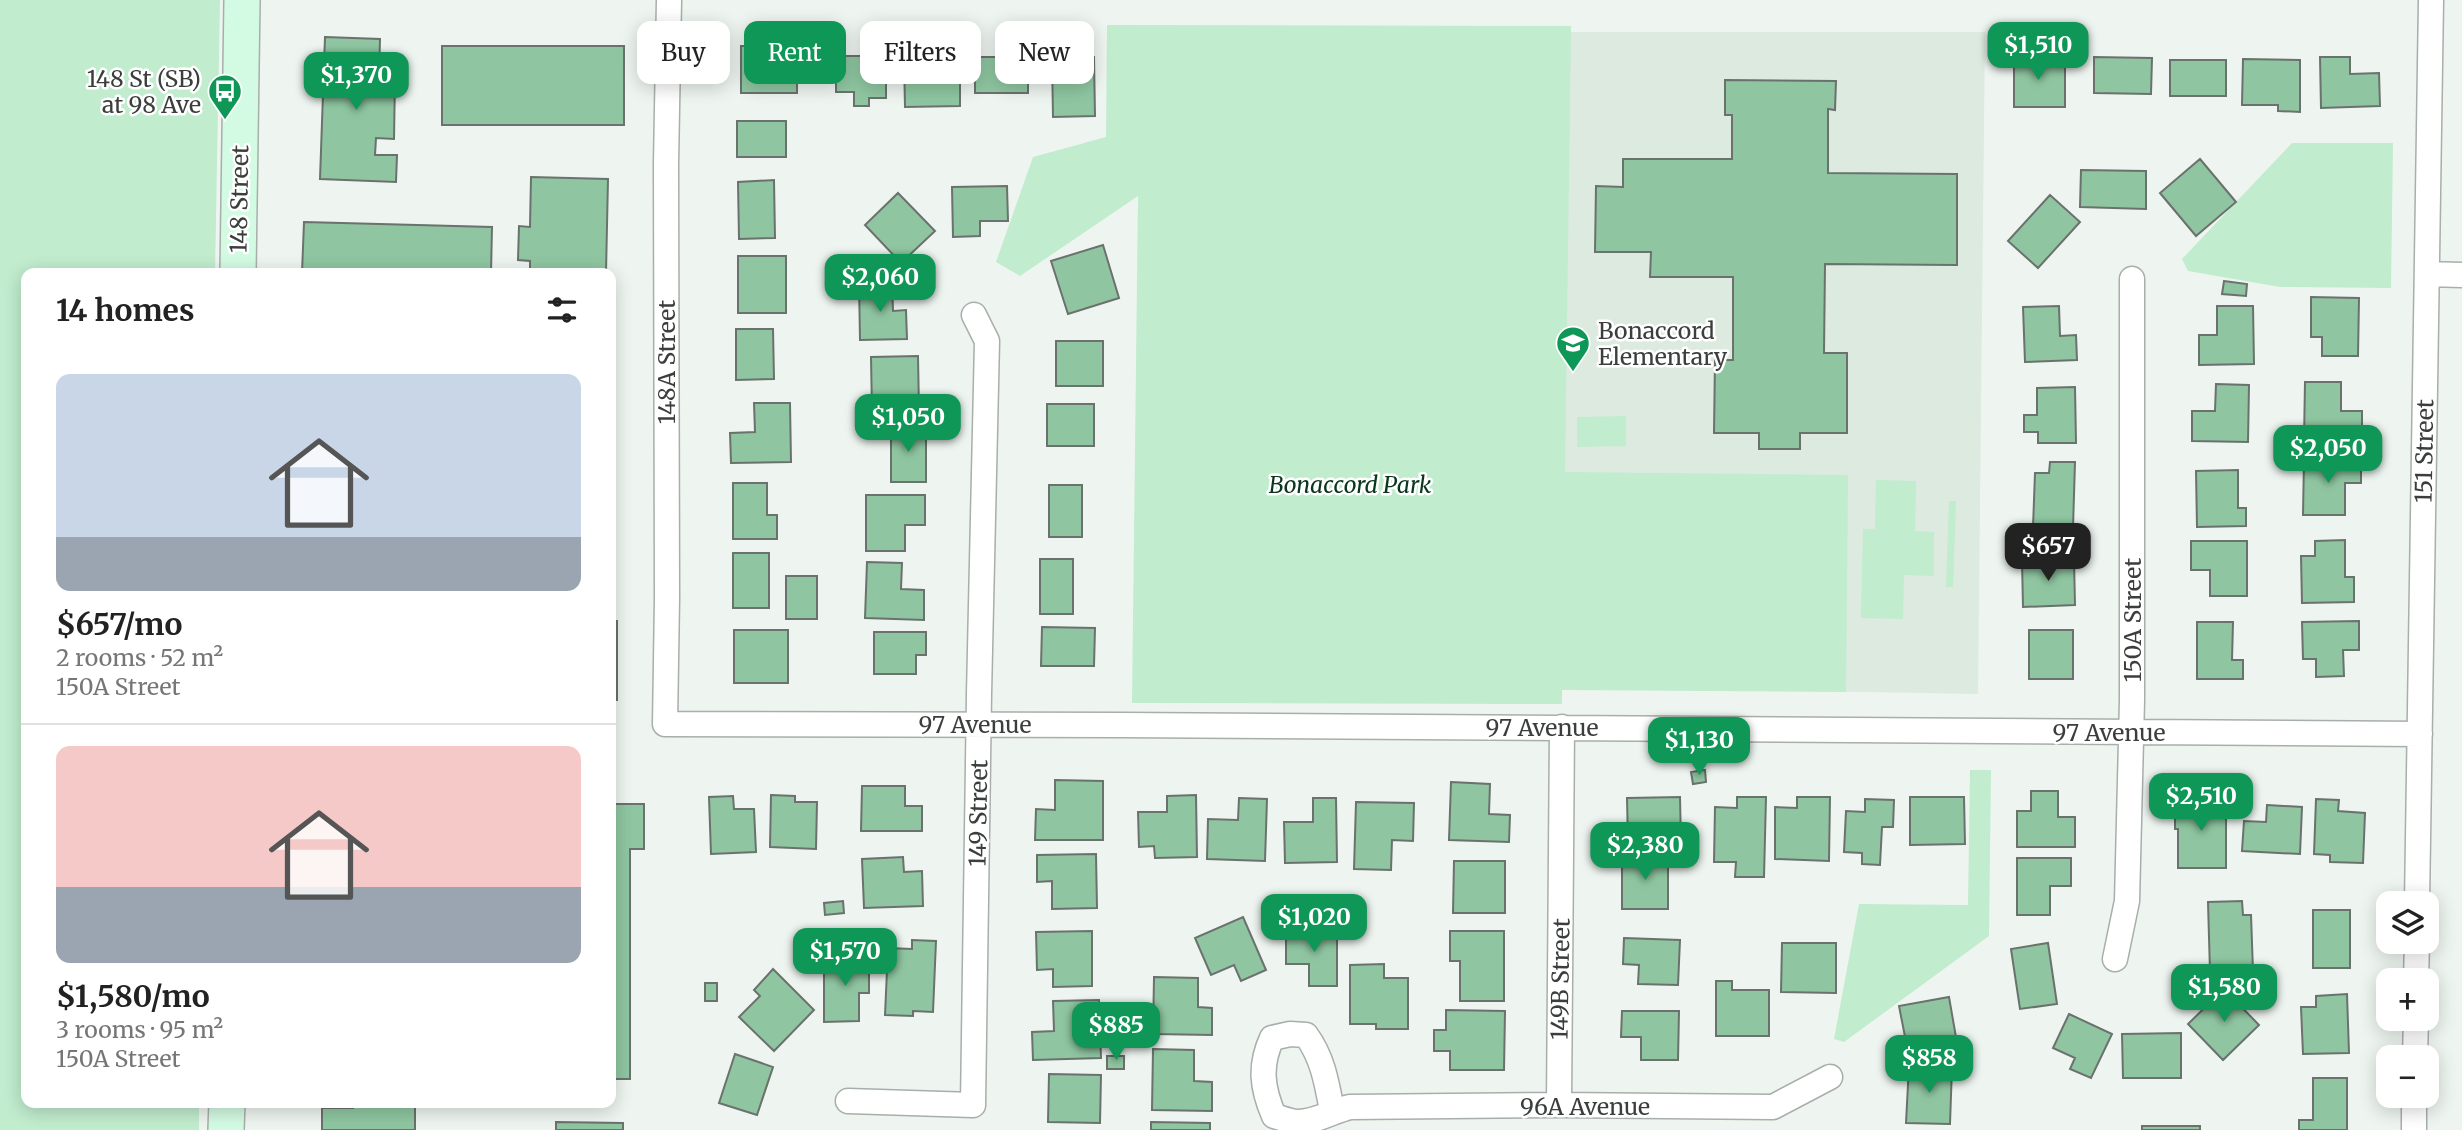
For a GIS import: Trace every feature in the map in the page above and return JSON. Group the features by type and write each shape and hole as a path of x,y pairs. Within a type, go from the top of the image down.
{"main road":[{"name":"148 Street","path":"238,268 242,0"},
{"path":"226,1130 227,1108"}],"street":[{"name":"148A Street","path":"665,724 669,0"},
{"name":"151 Street","path":"2417,891 2431,0"},
{"path":"2427,274 2462,275"},
{"name":"150A Street","path":"2115,959 2127,901 2132,732 2132,279"},
{"name":"149 Street","path":"848,1101 974,1105 987,341 974,315"},
{"name":"97 Avenue","path":"665,724 1562,727 2420,734"},
{"name":"149B Street","path":"1559,1105 1562,727"},
{"name":"96A Avenue","path":"1332,1111 1350,1107 1559,1105 1773,1108 1830,1077"},
{"path":"2414,1108 2414,1130"}],"shaded area":[{"name":"Bonaccord Elementary","path":"1165,32 1985,32 1978,694 1165,680"}],"green space":[{"path":"0,0 220,0 215,268 21,268 21,1108 199,1108 199,1130 0,1130"},
{"name":"Bonaccord Park","path":"1107,25 1571,26 1565,472 1848,475 1846,692 1562,690 1562,704 1132,703 1138,196 1020,276 996,262 1033,157 1106,137"},
{"path":"2292,143 2393,143 2391,288 2280,287 2188,271 2182,259"},
{"path":"1626,416 1626,446 1577,447 1577,417"},
{"path":"1876,480 1916,481 1915,531 1934,532 1934,576 1904,575 1903,619 1861,618 1863,529 1875,529"},
{"path":"1949,501 1956,501 1953,587 1946,587"},
{"path":"1970,770 1991,770 1989,936 1844,1042 1834,1039 1859,904 1968,905"}],"building":[{"path":"325,37 380,39 379,77 395,78 394,139 376,138 375,155 397,155 396,182 320,179"},
{"path":"442,46 624,46 624,125 442,125"},
{"path":"741,46 744,46 744,84 797,84 797,93 741,93"},
{"path":"2014,54 2043,54 2043,64 2065,64 2065,107 2014,107"},
{"path":"846,56 860,56 860,84 886,84 886,98 869,98 869,106 854,106 854,92 836,92 836,84 846,84"},
{"path":"981,57 995,57 995,84 1028,84 1028,93 975,93 975,84 981,84"},
{"path":"1094,57 1095,116 1053,117 1052,84 1094,84"},
{"path":"2094,57 2152,58 2151,94 2094,93"},
{"path":"2320,57 2350,57 2350,74 2379,73 2380,106 2321,108"},
{"path":"2243,59 2300,60 2300,112 2278,111 2278,105 2242,105"},
{"path":"2170,60 2226,60 2226,96 2170,96"},
{"name":"Bonaccord Elementary","path":"1725,80 1836,81 1835,110 1828,109 1828,173 1957,174 1957,265 1825,264 1824,353 1847,353 1847,433 1800,433 1800,449 1759,449 1759,433 1714,433 1715,360 1733,360 1733,277 1650,277 1651,252 1595,252 1596,186 1623,187 1623,159 1732,159 1732,115 1725,115"},
{"path":"905,84 960,84 960,106 905,107"},
{"path":"737,121 786,121 786,157 737,157"},
{"path":"2200,159 2236,202 2196,236 2160,193"},
{"path":"2081,170 2146,171 2146,209 2080,207"},
{"path":"531,177 608,179 606,268 530,268 530,261 518,260 519,226 530,227"},
{"path":"774,180 775,238 739,239 738,182"},
{"path":"1007,186 1008,221 980,221 980,236 953,237 952,187"},
{"path":"898,193 935,231 901,263 865,225"},
{"path":"2050,195 2080,222 2038,268 2008,241"},
{"path":"304,222 492,227 491,268 302,268"},
{"path":"1103,245 1119,298 1068,314 1051,261"},
{"path":"738,256 786,256 786,313 738,313"},
{"path":"2224,281 2247,284 2246,296 2222,294"},
{"path":"859,283 892,283 893,311 906,310 907,339 860,340"},
{"path":"2311,297 2359,298 2358,356 2322,356 2322,337 2311,337"},
{"path":"2059,306 2060,336 2076,335 2077,360 2025,362 2023,307"},
{"path":"2217,306 2253,306 2254,364 2199,365 2199,335 2217,335"},
{"path":"736,329 773,329 774,379 736,380"},
{"path":"1056,341 1103,341 1103,386 1056,386"},
{"path":"918,356 919,411 872,412 871,357"},
{"path":"2305,382 2341,382 2341,411 2362,411 2362,441 2304,440"},
{"path":"2216,384 2249,385 2248,442 2192,441 2192,411 2215,411"},
{"path":"2075,387 2076,443 2038,443 2038,432 2024,432 2024,415 2037,415 2037,388"},
{"path":"754,403 790,403 791,462 731,463 730,433 755,432"},
{"path":"1047,404 1094,404 1094,446 1047,446"},
{"path":"891,425 926,425 926,482 891,482"},
{"path":"2304,459 2361,460 2361,483 2345,483 2345,515 2303,515"},
{"path":"2050,462 2075,462 2073,528 2033,527 2035,473 2049,473"},
{"path":"2238,470 2238,508 2246,508 2246,526 2197,527 2196,471"},
{"path":"733,483 767,483 767,515 777,515 777,539 733,539"},
{"path":"1049,485 1082,485 1082,537 1049,537"},
{"path":"866,495 925,495 925,525 905,525 905,551 866,551"},
{"path":"2345,540 2345,577 2354,577 2354,602 2302,603 2301,556 2315,556 2315,541"},
{"path":"2191,541 2247,541 2247,596 2210,596 2210,570 2191,570"},
{"path":"733,553 769,553 769,608 733,608"},
{"path":"1040,559 1073,559 1073,614 1040,614"},
{"path":"2022,560 2074,560 2075,605 2023,607"},
{"path":"867,562 902,563 901,589 924,590 924,620 865,618"},
{"path":"786,576 817,576 817,619 786,619"},
{"path":"616,621 617,621 616,700"},
{"path":"2359,621 2359,650 2343,650 2344,676 2316,677 2316,659 2303,659 2302,622"},
{"path":"2197,622 2233,622 2232,660 2243,660 2243,679 2197,679"},
{"path":"1042,627 1095,628 1094,666 1041,666"},
{"path":"734,630 788,630 788,683 734,683"},
{"path":"2029,630 2073,630 2073,679 2029,679"},
{"path":"874,632 926,632 926,655 916,655 916,674 874,674"},
{"path":"1705,770 1706,782 1693,784 1691,772"},
{"path":"1055,780 1103,781 1103,840 1035,840 1036,809 1055,810"},
{"path":"1451,782 1490,784 1489,814 1510,815 1509,842 1449,840"},
{"path":"862,786 905,786 905,806 922,806 922,831 861,831"},
{"path":"2031,791 2058,791 2058,817 2075,817 2075,847 2017,847 2017,811 2031,811"},
{"path":"771,795 795,796 795,802 817,802 816,849 770,847"},
{"path":"1196,795 1197,857 1155,858 1154,846 1139,847 1138,812 1167,812 1167,796"},
{"path":"733,796 734,809 754,809 756,852 711,854 709,797"},
{"path":"1680,797 1681,842 1628,843 1627,798"},
{"path":"1737,797 1766,797 1764,877 1735,877 1736,862 1714,862 1715,807 1737,808"},
{"path":"1797,797 1830,797 1829,861 1775,859 1775,807 1797,808"},
{"path":"1910,797 1964,797 1965,844 1910,845"},
{"path":"1239,798 1267,799 1265,861 1207,859 1208,819 1238,820"},
{"path":"1313,798 1336,798 1337,862 1285,863 1284,822 1313,822"},
{"path":"2175,798 2226,799 2226,868 2178,868"},
{"path":"1865,799 1894,800 1893,827 1882,827 1880,865 1862,864 1862,853 1844,852 1846,811 1865,812"},
{"path":"2316,799 2339,800 2338,811 2365,813 2363,863 2330,862 2330,855 2314,854"},
{"path":"1356,802 1414,803 1413,841 1392,840 1391,870 1354,869"},
{"path":"616,804 644,804 644,849 630,849 630,1079 616,1079"},
{"path":"2267,805 2302,807 2300,854 2242,851 2244,821 2266,822"},
{"path":"1096,854 1097,908 1052,909 1052,881 1037,882 1037,855"},
{"path":"1622,854 1668,855 1668,909 1622,909"},
{"path":"903,857 904,872 922,871 923,906 864,908 862,859"},
{"path":"2017,858 2071,858 2071,886 2050,886 2050,915 2017,915"},
{"path":"1454,861 1505,861 1505,913 1453,913"},
{"path":"843,901 844,913 825,915 824,903"},
{"path":"2242,901 2243,915 2251,915 2253,971 2210,972 2208,902"},
{"path":"2313,910 2350,910 2350,968 2313,968"},
{"path":"1243,917 1266,970 1241,981 1234,965 1211,975 1195,938"},
{"path":"1286,929 1337,929 1337,986 1309,986 1309,964 1286,964"},
{"path":"1092,931 1092,986 1053,987 1053,969 1037,970 1036,932"},
{"path":"1450,931 1504,931 1504,1001 1460,1001 1460,961 1450,961"},
{"path":"1624,938 1680,940 1678,985 1638,984 1639,965 1623,964"},
{"path":"912,940 936,941 933,1012 913,1011 913,1016 885,1015 888,948 912,949"},
{"path":"1782,943 1836,943 1836,993 1781,992"},
{"path":"2048,943 2057,1004 2020,1009 2011,949"},
{"path":"824,958 869,958 869,993 859,993 859,1021 824,1022"},
{"path":"1384,964 1384,978 1408,978 1408,1029 1376,1029 1376,1024 1350,1024 1350,965"},
{"path":"773,969 814,1010 774,1051 739,1017 760,996 754,990"},
{"path":"1154,977 1198,978 1198,1007 1212,1008 1212,1035 1153,1034"},
{"path":"1716,981 1732,981 1732,990 1769,990 1769,1036 1716,1036"},
{"path":"705,983 717,983 717,1001 705,1001"},
{"path":"2224,989 2259,1025 2223,1060 2188,1024"},
{"path":"2347,994 2349,1053 2303,1054 2301,1007 2316,1007 2316,996"},
{"path":"1949,997 1957,1043 1908,1052 1899,1006"},
{"path":"1099,1000 1101,1058 1033,1060 1032,1032 1054,1031 1053,1001"},
{"path":"1446,1010 1505,1011 1504,1070 1450,1070 1450,1051 1434,1051 1434,1030 1446,1030"},
{"path":"1622,1011 1679,1011 1678,1060 1641,1060 1641,1037 1621,1037"},
{"path":"2069,1014 2112,1034 2091,1078 2070,1069 2075,1058 2053,1048"},
{"path":"2181,1033 2181,1078 2123,1078 2122,1034"},
{"path":"1153,1049 1194,1050 1194,1081 1212,1082 1212,1111 1152,1110"},
{"path":"735,1054 773,1067 757,1115 719,1103"},
{"path":"1107,1056 1124,1056 1124,1069 1107,1069"},
{"path":"1909,1065 1952,1067 1950,1124 1906,1123"},
{"path":"1049,1074 1101,1075 1100,1123 1048,1122"},
{"path":"2313,1078 2347,1078 2347,1130 2299,1130 2299,1120 2313,1120"},
{"path":"322,1108 415,1108 415,1130 322,1130"},
{"path":"556,1122 623,1123 623,1130 556,1130"},
{"path":"1151,1122 1210,1123 1210,1130 1151,1130"},
{"path":"2142,1126 2200,1126 2200,1130 2142,1130"}],"place":[{"name":"148 St (SB) at 98 Ave","path":"225,121"},
{"name":"Bonaccord Elementary","path":"1573,373"}]}
